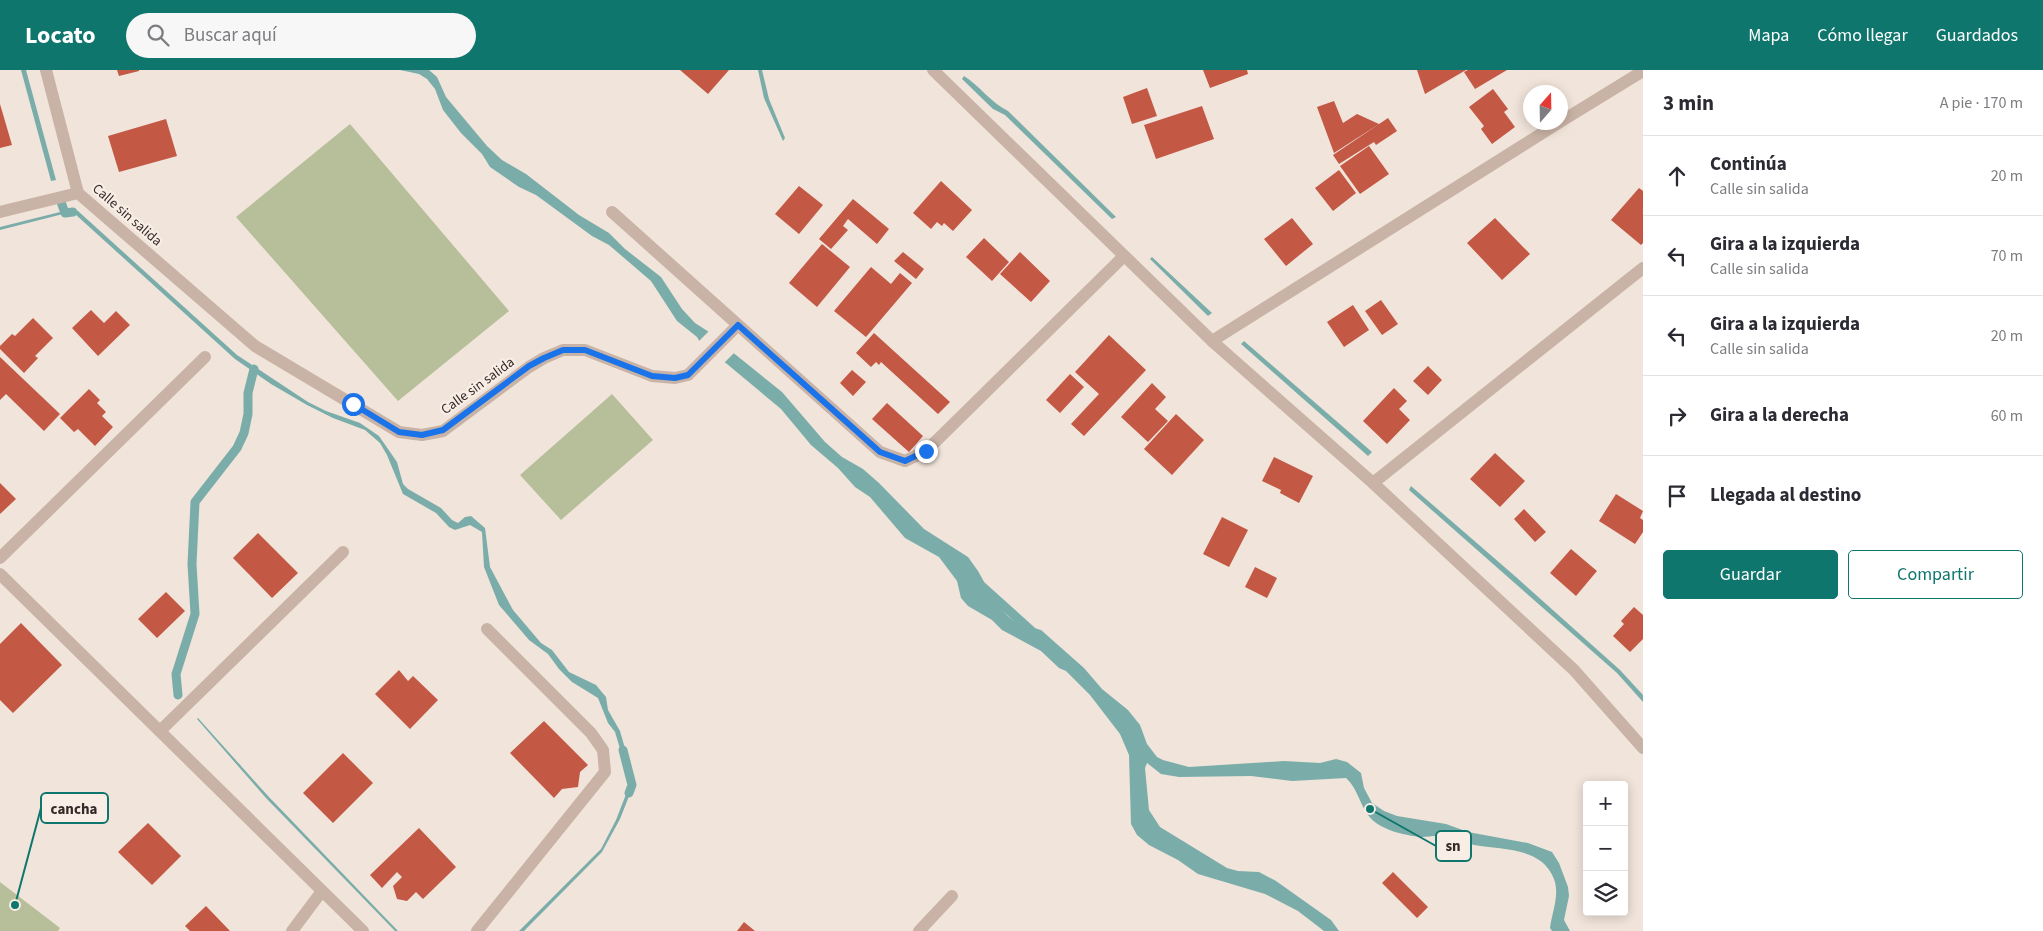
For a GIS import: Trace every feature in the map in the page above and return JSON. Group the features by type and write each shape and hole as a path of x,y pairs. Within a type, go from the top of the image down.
{"street":[{"path":"0,212 78,193 46,70"},
{"path":"933,70 1212,341 1373,483 1574,670 1643,748"},
{"path":"1568,117 1643,70"},
{"path":"1212,341 1547,130"},
{"name":"Calle sin salida","path":"78,193 255,346 399,432 422,435 443,430 529,366 563,350 585,350 652,376 675,378 688,375 738,325"},
{"path":"612,212 880,452 905,461 926,451 1124,256"},
{"path":"1373,483 1643,268"},
{"path":"0,558 205,357"},
{"path":"160,731 343,552"},
{"path":"0,574 363,931"},
{"path":"477,931 605,772 604,750 591,733 487,629"},
{"path":"292,931 322,892"},
{"path":"919,931 952,896"}],"green space":[{"path":"350,124 509,311 398,401 236,217"},
{"path":"612,394 653,440 561,520 520,475"},
{"path":"0,882 60,928 58,931 0,931"}],"water":[{"path":"21,70 26,70 56,180 51,181"},
{"path":"400,70 429,70 437,77 446,97 487,146 502,160 526,174 579,215 609,233 625,249 661,277 682,309 695,323 709,332 702,346 697,337 677,321 651,281 609,245 592,236 536,195 519,187 490,167 482,154 461,133 443,110 435,89 427,79 419,74"},
{"path":"758,70 762,70 769,99 785,138 783,141 764,98"},
{"path":"964,76 1008,111 1116,217 1112,219 1005,115 993,109 962,79"},
{"path":"68,210 78,211 237,355 308,402 326,411 360,423 379,436 397,462 403,484 408,489 441,508 452,520 458,523 465,517 471,516 485,528 490,567 513,610 541,643 552,650 569,672 596,685 606,697 608,710 620,731 628,759 624,762 615,732 608,723 598,698 572,682 548,654 529,640 499,605 484,567 482,532 470,525 455,530 449,527 436,513 403,494 380,443 365,430 333,418 307,405 271,384 235,359 75,214 63,214 0,230 0,227"},
{"path":"1152,257 1212,313 1208,316 1150,259"},
{"path":"1244,341 1372,452 1368,456 1241,344"},
{"path":"731,351 782,392 825,442 842,457 863,469 879,483 924,529 968,557 996,603 1008,616 1017,623 1041,630 1084,668 1102,689 1128,710 1140,725 1147,744 1157,757 1189,767 1284,761 1320,763 1336,759 1347,762 1361,773 1364,788 1372,803 1384,811 1397,816 1446,824 1468,832 1528,843 1552,852 1559,863 1568,887 1569,896 1564,920 1570,931 1552,931 1550,928 1556,897 1556,885 1548,869 1541,861 1531,855 1520,852 1474,845 1453,838 1436,836 1417,837 1389,830 1370,818 1356,791 1346,778 1292,781 1251,776 1179,777 1161,774 1147,763 1145,768 1149,810 1160,827 1227,868 1238,871 1259,872 1276,881 1331,920 1339,931 1324,931 1298,911 1265,894 1198,874 1178,860 1149,845 1137,835 1131,824 1129,755 1120,734 1090,695 1066,671 1059,668 1041,651 1002,630 992,620 968,606 961,598 957,581 939,557 905,538 870,497 855,487 838,468 811,445 781,409 721,359"},
{"path":"1411,486 1620,670 1643,695 1643,702 1617,673 1409,490"},
{"path":"198,718 268,796 398,931 395,931 266,798"},
{"path":"635,781 620,819 602,852 524,931 519,931 601,849 616,820 630,784"}],"pier":[{"path":"710,330 715,337 701,348 697,343"},
{"path":"730,348 736,351 723,364 719,358"}],"building":[{"path":"117,70 139,70 139,71 119,76"},
{"path":"680,70 729,70 708,94"},
{"path":"1203,70 1247,70 1248,74 1210,88"},
{"path":"1417,70 1466,70 1425,94"},
{"path":"1468,70 1507,70 1475,89 1464,72"},
{"path":"1147,88 1157,116 1132,124 1123,97"},
{"path":"1493,89 1508,109 1504,112 1515,127 1492,144 1481,129 1484,126 1469,107"},
{"path":"1334,101 1343,123 1357,114 1379,124 1334,153 1317,107"},
{"path":"0,104 12,145 0,148"},
{"path":"1202,106 1214,139 1156,159 1144,125"},
{"path":"1388,118 1397,131 1376,145 1374,142 1339,164 1333,155"},
{"path":"166,119 177,156 119,172 108,136"},
{"path":"1369,146 1389,174 1360,194 1340,166"},
{"path":"1339,170 1356,193 1333,211 1315,188"},
{"path":"941,181 972,210 953,231 944,223 942,226 937,222 931,229 913,213"},
{"path":"799,186 823,205 799,234 775,214"},
{"path":"1639,188 1643,191 1643,243 1641,245 1611,220"},
{"path":"853,199 889,229 877,244 848,219 843,226 848,230 831,249 819,239"},
{"path":"1292,218 1313,244 1286,266 1264,239"},
{"path":"1495,218 1530,254 1502,280 1467,243"},
{"path":"984,238 1009,262 992,281 966,257"},
{"path":"822,244 850,267 817,307 789,283"},
{"path":"903,252 924,269 916,279 894,261"},
{"path":"1020,252 1050,281 1031,302 1000,274"},
{"path":"871,267 891,284 900,273 912,283 866,337 834,311"},
{"path":"1381,300 1398,324 1382,335 1365,311"},
{"path":"1353,305 1369,330 1344,347 1327,322"},
{"path":"91,310 104,323 116,311 130,325 98,356 72,328"},
{"path":"33,318 53,338 35,356 38,358 24,373 0,349 0,346 12,334 15,336"},
{"path":"874,333 950,402 938,414 881,362 879,365 876,362 871,367 856,353"},
{"path":"1109,335 1146,370 1084,436 1071,424 1099,394 1075,372"},
{"path":"0,357 60,414 44,431 6,394 0,400"},
{"path":"1428,366 1442,380 1428,395 1413,381"},
{"path":"852,370 866,382 853,396 840,383"},
{"path":"1070,374 1084,387 1060,413 1046,400"},
{"path":"1152,383 1166,397 1155,409 1168,421 1148,442 1121,417"},
{"path":"1394,388 1407,401 1399,409 1410,420 1387,444 1363,421"},
{"path":"89,389 100,400 97,403 106,412 102,416 113,427 95,446 78,429 74,432 60,418"},
{"path":"887,403 923,436 909,452 872,419"},
{"path":"1176,414 1204,440 1172,475 1144,449"},
{"path":"1495,453 1525,481 1500,507 1470,479"},
{"path":"1274,457 1313,476 1299,503 1280,493 1281,490 1262,481"},
{"path":"0,483 16,499 0,514"},
{"path":"1616,494 1643,511 1640,518 1643,520 1643,532 1635,544 1599,521"},
{"path":"1524,509 1546,532 1535,542 1514,519"},
{"path":"1222,517 1248,530 1229,567 1203,554"},
{"path":"258,533 298,573 272,598 233,558"},
{"path":"1571,549 1597,571 1576,596 1550,573"},
{"path":"1255,567 1277,578 1267,598 1245,587"},
{"path":"166,592 185,611 157,638 138,619"},
{"path":"1634,607 1643,615 1643,639 1630,652 1613,636 1624,624 1621,621"},
{"path":"21,623 62,665 13,713 0,700 0,644"},
{"path":"399,670 408,681 413,676 438,700 410,729 375,694"},
{"path":"544,721 588,765 580,772 578,787 562,789 554,798 510,753"},
{"path":"343,753 373,783 333,823 303,793"},
{"path":"148,823 181,856 152,885 118,852"},
{"path":"419,828 456,867 423,899 416,892 407,901 397,899 393,886 402,877 397,872 382,888 370,875"},
{"path":"1393,872 1428,907 1417,918 1382,883"},
{"path":"206,906 230,931 190,931 185,926"},
{"path":"744,922 755,931 737,931"}],"waterway":[{"path":"61,202 65,213 73,212"},
{"path":"178,695 176,674 195,614 192,564 195,502 237,448 244,433 248,414 248,393 254,369"},
{"path":"983,587 1033,632"},
{"path":"623,750 632,785 629,793"}],"place":[{"name":"sn","path":"1370,809"},
{"name":"cancha","path":"15,905"}],"route":[{"path":"353,404 399,432 422,435 443,430 529,366 563,350 585,350 603,356 622,366 652,376 675,378 688,375 738,325 880,452 905,461 926,451"}]}
